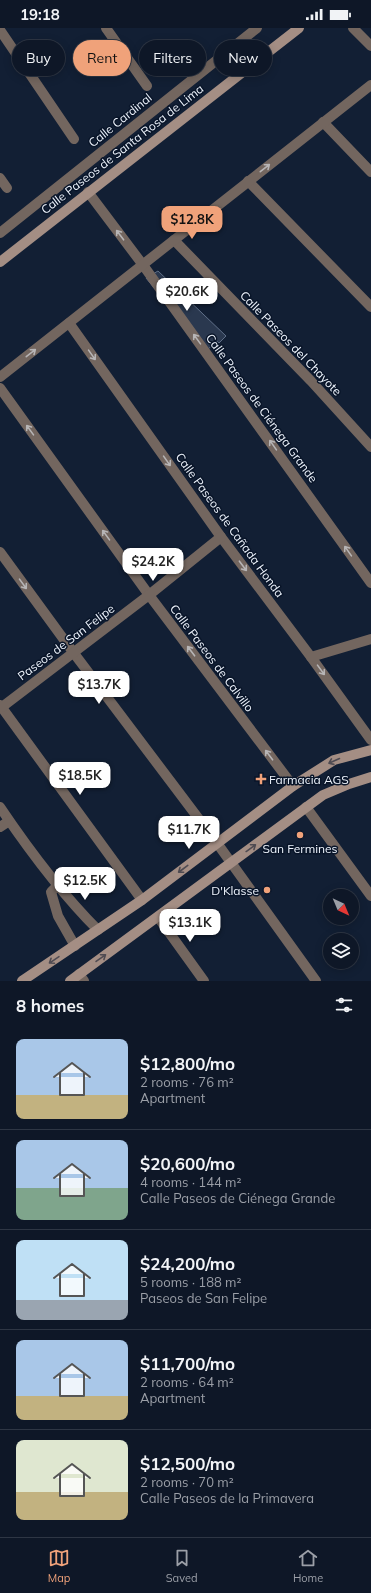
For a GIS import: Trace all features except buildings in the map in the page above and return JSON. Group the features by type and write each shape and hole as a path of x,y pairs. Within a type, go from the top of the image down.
{"street":[{"path":"106,28 147,86"},
{"name":"Calle Cardinal","path":"0,233 257,28"},
{"name":"Calle Paseos de Santa Rosa de Lima","path":"0,262 299,28"},
{"path":"353,28 371,46"},
{"path":"0,30 74,139"},
{"path":"0,377 323,122 371,86"},
{"path":"323,122 371,172"},
{"path":"0,178 7,188"},
{"path":"248,181 371,307"},
{"name":"Calle Paseos de Ciénega Grande","path":"88,192 143,265 371,583"},
{"name":"Calle Paseos del Chayote","path":"174,240 311,381 371,447"},
{"name":"Calle Paseos de Cañada Honda","path":"69,323 221,537 371,740"},
{"name":"Calle Paseos de Calvillo","path":"0,388 149,595 293,786"},
{"name":"Paseos de San Felipe","path":"1,706 149,595 221,537"},
{"path":"0,552 73,652 231,862 316,981"},
{"path":"311,657 371,639"},
{"path":"1,706 142,900"},
{"path":"22,981 142,900 293,786 334,760 371,750"},
{"path":"70,981 81,977 231,862 323,795 371,777"},
{"path":"0,807 58,885 98,930"},
{"path":"306,807 371,896"},
{"path":"0,827 9,821"},
{"path":"58,885 51,892 58,916 75,946"},
{"path":"158,917 204,981"}],"place":[{"name":"Farmacia AGS","path":"261,779"},
{"name":"San Fermines","path":"300,835"},
{"name":"D'Klasse","path":"267,890"}]}
